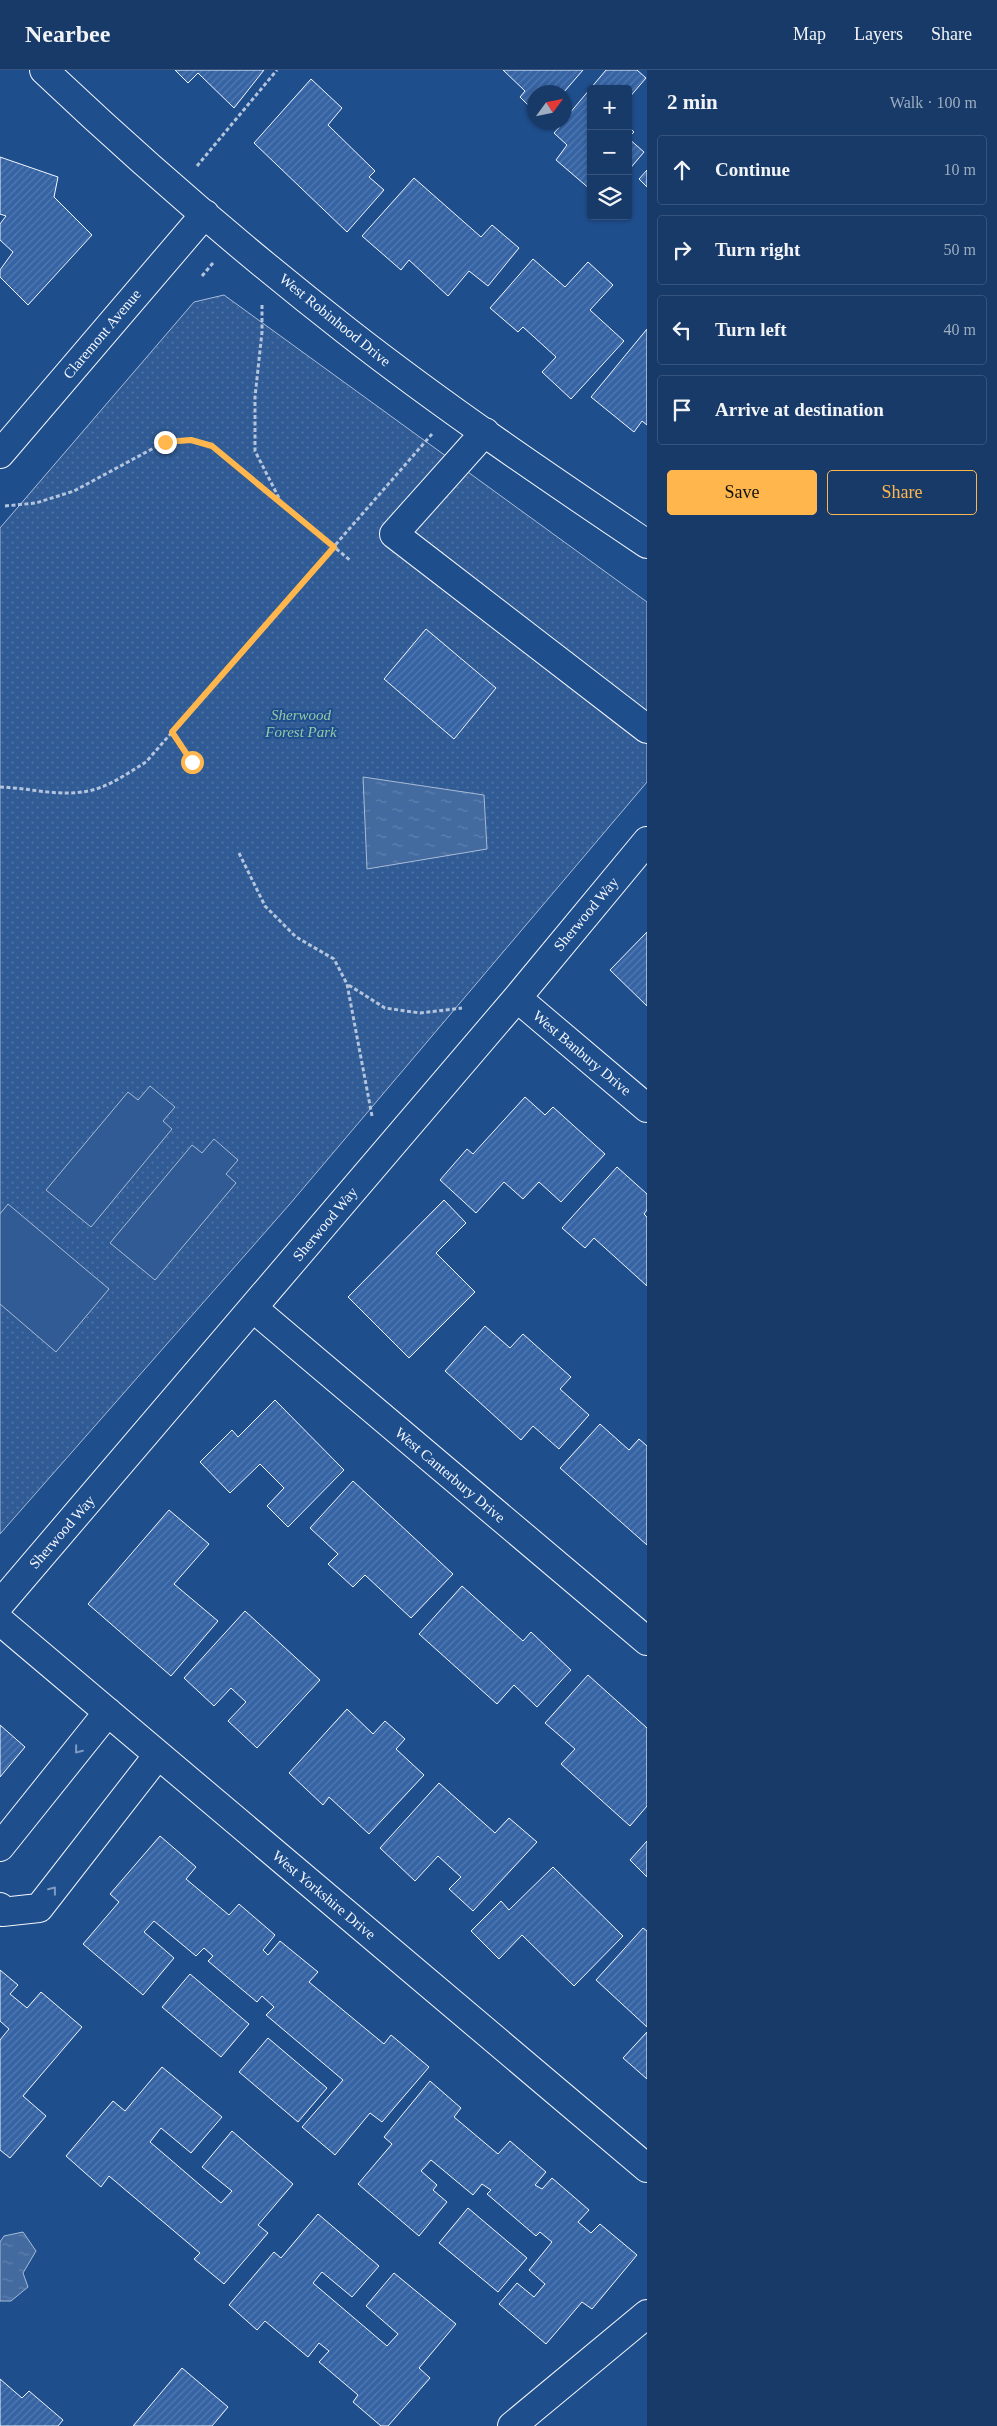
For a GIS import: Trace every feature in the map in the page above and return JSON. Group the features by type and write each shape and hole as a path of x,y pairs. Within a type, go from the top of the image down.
{"street":[{"name":"West Robinhood Drive","path":"44,70 176,191 347,332 485,432 647,544"},
{"name":"Claremont Avenue","path":"0,454 205,214"},
{"path":"485,432 394,534 647,729"},
{"name":"Sherwood Way","path":"0,1604 517,998 647,841"},
{"name":"West Banbury Drive","path":"517,998 647,1108"},
{"name":"West Canterbury Drive","path":"253,1308 647,1641"},
{"name":"West Yorkshire Drive","path":"0,1621 647,2168"},
{"path":"0,1847 108,1712"},
{"path":"0,1906 2,1912 38,1908 158,1755"},
{"path":"512,2426 647,2314"}],"path":[{"path":"176,191 277,70"},
{"path":"262,305 262,332 255,398 255,451 283,504"},
{"path":"0,787 30,788 56,793 88,791 118,780 146,762 432,434"},
{"path":"5,506 36,503 74,491 165,442 191,440 212,446 351,561"},
{"path":"172,732 192,762"},
{"path":"239,853 265,906 296,937 334,959 347,984 372,1116"},
{"path":"347,984 384,1008 420,1014 462,1008"}],"green space":[{"name":"Sherwood Forest Park","path":"224,295 647,602 647,782 289,1205 0,1534 0,528 194,302"}],"shaded area":[{"path":"150,1086 175,1107 163,1121 172,1129 91,1227 46,1190 128,1092 138,1100"},
{"path":"214,1139 238,1160 226,1174 236,1183 155,1280 110,1243 192,1145 202,1153"},
{"path":"8,1204 109,1289 56,1352 0,1304 0,1214"}],"water":[{"path":"363,777 484,795 487,849 367,869"},
{"path":"23,2232 36,2251 23,2273 28,2287 11,2301 0,2301 0,2242 4,2236"}],"building":[{"path":"175,70 264,70 234,108 198,73 188,83"},
{"path":"503,70 583,70 570,85 527,85 527,104 520,97 525,91"},
{"path":"606,70 637,70 646,78 632,94 632,85 593,85"},
{"path":"311,79 342,108 328,125 375,171 369,177 384,190 347,232 254,143"},
{"path":"587,93 587,187 556,160 567,145 554,133 557,130 572,130 572,110"},
{"path":"632,142 644,152 632,166"},
{"path":"0,157 58,177 54,197 92,235 28,305 0,277 0,270 13,252 0,240 0,224 6,216 0,214"},
{"path":"647,170 647,187 639,179"},
{"path":"414,178 481,237 492,225 519,248 488,286 469,271 448,296 409,260 401,270 362,236"},
{"path":"533,259 565,287 588,262 613,285 590,310 624,341 571,399 542,372 556,357 523,327 518,332 490,308"},
{"path":"647,329 647,425 642,421 634,432 591,397"},
{"path":"426,629 496,688 454,739 384,679"},
{"path":"647,932 647,1006 610,970"},
{"path":"525,1097 545,1115 553,1107 605,1154 561,1202 539,1182 523,1199 504,1182 476,1213 440,1180 467,1149 473,1154"},
{"path":"617,1167 647,1194 647,1210 644,1214 647,1217 647,1286 594,1238 585,1248 562,1228"},
{"path":"444,1200 466,1223 436,1253 475,1292 409,1358 348,1297"},
{"path":"485,1326 510,1348 523,1334 571,1377 560,1389 589,1415 559,1449 533,1426 521,1440 445,1371"},
{"path":"275,1400 344,1470 288,1527 267,1506 284,1488 260,1464 230,1493 200,1462 232,1430 238,1437"},
{"path":"600,1424 629,1450 639,1439 647,1446 647,1545 560,1468"},
{"path":"353,1481 453,1574 411,1618 365,1575 353,1587 328,1564 338,1554 310,1528"},
{"path":"169,1510 209,1544 174,1584 218,1621 171,1676 88,1604"},
{"path":"462,1586 523,1641 531,1632 571,1670 537,1707 514,1685 497,1704 419,1634"},
{"path":"245,1611 320,1680 257,1748 228,1721 246,1702 231,1688 214,1706 184,1678"},
{"path":"588,1675 647,1728 647,1806 630,1826 561,1764 575,1749 545,1723"},
{"path":"347,1709 373,1734 385,1721 405,1739 396,1749 424,1775 369,1834 329,1797 323,1805 289,1773"},
{"path":"0,1725 25,1747 0,1777"},
{"path":"439,1783 495,1833 509,1818 537,1842 473,1911 449,1889 461,1877 438,1856 415,1881 380,1848"},
{"path":"160,1836 196,1867 186,1879 229,1915 239,1904 275,1935 263,1950 268,1955 280,1941 318,1972 309,1982 384,2044 391,2035 429,2067 382,2122 370,2113 335,2155 302,2127 343,2080 266,2015 274,2007 262,1996 257,2002 208,1961 213,1956 204,1948 196,1956 154,1921 144,1932 174,1958 143,1995 83,1944 119,1902 110,1894"},
{"path":"647,1841 647,1877 630,1860"},
{"path":"553,1867 623,1936 574,1986 522,1935 499,1959 471,1931 501,1901 509,1910"},
{"path":"643,1928 647,1931 647,2027 596,1980"},
{"path":"0,1970 18,1985 10,1994 27,2008 41,1992 82,2027 23,2096 46,2116 10,2158 0,2150 0,2040 9,2029 0,2021"},
{"path":"190,1974 249,2024 221,2057 162,2007"},
{"path":"647,2032 647,2079 623,2058"},
{"path":"268,2038 327,2088 298,2122 239,2072"},
{"path":"162,2067 222,2117 191,2153 161,2128 150,2142 221,2203 232,2191 202,2167 232,2131 293,2184 258,2225 268,2233 224,2284 194,2259 200,2253 109,2176 101,2187 66,2156 113,2101 125,2111"},
{"path":"430,2081 461,2108 454,2117 498,2154 510,2141 546,2172 535,2185 542,2189 552,2178 589,2210 578,2222 591,2233 600,2224 637,2255 592,2309 582,2302 546,2344 499,2304 517,2283 534,2297 545,2284 529,2270 552,2242 540,2232 536,2236 487,2194 491,2190 482,2184 473,2195 431,2160 421,2171 437,2185 433,2190 447,2202 419,2236 358,2184 392,2144 384,2137"},
{"path":"468,2208 527,2258 498,2292 439,2243"},
{"path":"318,2214 379,2266 352,2297 322,2272 313,2283 387,2346 398,2334 366,2306 394,2273 456,2324 419,2368 430,2378 388,2426 381,2426 353,2402 358,2395 319,2362 329,2351 319,2343 308,2357 265,2321 257,2330 229,2305 274,2252 281,2258"},
{"path":"182,2368 228,2407 212,2426 133,2426"},
{"path":"0,2379 22,2398 29,2391 63,2420 58,2426 0,2426"}],"route":[{"path":"165,442 191,440 212,446 334,547 172,732 192,762"}]}
